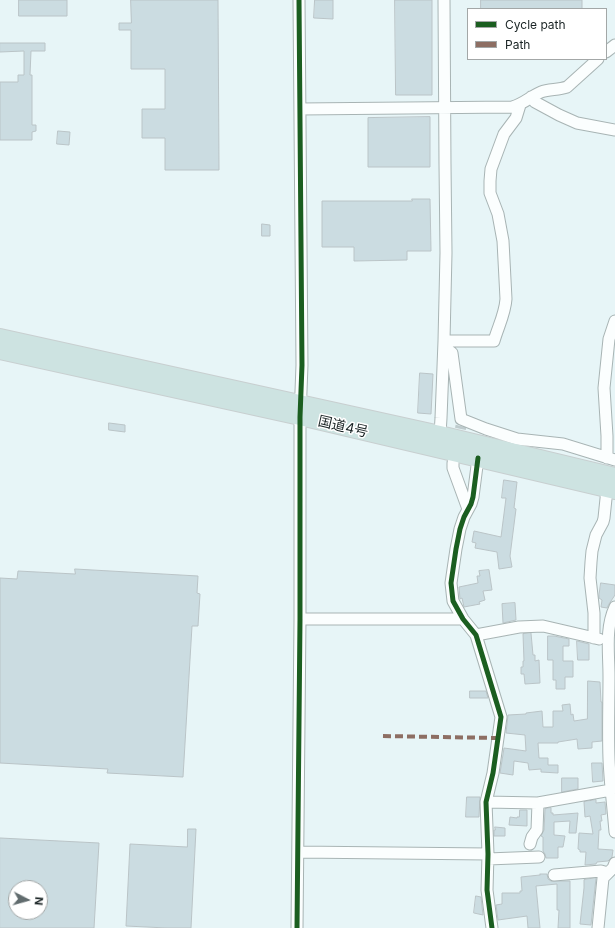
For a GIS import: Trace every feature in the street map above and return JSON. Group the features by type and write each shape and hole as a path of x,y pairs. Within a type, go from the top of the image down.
{"highway":[{"name":"国道4号","path":"0,337 301,410 478,458 612,485"},
{"name":"国道4号","path":"0,351 301,410 440,434 612,485"}],"street":[{"path":"297,928 302,365 299,0"},
{"path":"440,434 446,253 444,0"},
{"path":"607,51 615,45"},
{"path":"300,109 512,107 520,105 531,97 542,92 566,87 597,60"},
{"path":"531,97 536,102 577,123 615,130"},
{"path":"444,344 494,341 503,314 506,299 503,241 498,214 490,194 490,181 491,169 504,134 516,118 520,105"},
{"path":"444,344 452,353 461,422 517,439 563,444 611,459 607,436 604,388 609,339 615,322"},
{"path":"478,458 474,497 460,529 451,583 453,600 463,619 476,635 501,717 493,773 486,802 488,856 487,890 492,928"},
{"path":"453,462 453,468 468,509"},
{"path":"594,638 594,613 590,578 592,551 596,535 603,522 612,485"},
{"path":"615,607 611,618 608,641 610,790 615,832"},
{"path":"300,620 463,619"},
{"path":"476,635 519,627 543,626 608,641"},
{"path":"486,802 538,803 610,790"},
{"path":"530,844 532,836 537,830 538,803"},
{"path":"298,852 539,857"},
{"path":"598,928 603,878 613,868 615,863"},
{"path":"554,875 608,872"}],"building":[{"path":"19,0 67,0 67,16 19,16"},
{"path":"131,0 218,0 219,170 165,170 165,138 142,138 142,109 165,109 165,69 131,69 131,30 119,30 119,23 131,23"},
{"path":"315,0 333,0 333,19 314,18"},
{"path":"395,0 432,0 432,95 396,95"},
{"path":"481,0 582,0 582,8 481,8"},
{"path":"0,43 45,43 45,51 31,51 30,75 32,75 32,125 36,125 36,131 32,132 32,140 0,140 0,82 18,82 18,75 24,75 24,51 0,52"},
{"path":"430,117 430,167 368,167 368,118"},
{"path":"58,131 70,132 69,145 57,144"},
{"path":"412,199 430,199 431,251 407,251 407,260 354,261 354,247 322,247 322,201 412,201"},
{"path":"262,224 270,225 270,236 262,236"},
{"path":"420,373 433,374 431,414 418,413"},
{"path":"109,423 125,425 125,432 109,430"},
{"path":"504,480 517,482 514,508 516,509 510,556 512,567 499,569 497,552 475,548 476,543 472,542 474,531 501,537 506,498 502,498"},
{"path":"75,569 198,576 197,593 200,594 198,626 192,626 183,777 107,773 108,769 0,763 0,578 17,579 18,571 75,574"},
{"path":"489,570 492,590 483,591 485,600 479,602 480,604 464,607 462,598 460,599 459,587 478,583 477,576 480,576 479,571"},
{"path":"601,583 615,585 615,595 607,608 601,607 602,600 599,598 599,595"},
{"path":"515,603 516,620 503,623 502,604"},
{"path":"531,633 533,655 535,655 535,661 539,660 540,683 525,684 524,674 521,674 521,667 523,667 524,661 523,634"},
{"path":"548,636 569,639 569,646 563,646 563,661 573,661 573,677 565,677 565,689 556,689 556,680 553,680 553,660 548,660"},
{"path":"577,641 589,644 589,660 578,660"},
{"path":"588,681 600,682 602,702 602,741 592,742 592,748 578,749 577,739 558,743 538,743 539,758 548,758 548,765 558,765 558,773 541,772 541,769 529,770 528,763 514,761 513,775 500,773 504,748 526,751 525,735 506,733 508,715 542,711 543,727 553,727 553,711 563,711 562,705 570,704 571,715 573,714 574,721 587,719"},
{"path":"470,691 486,691 488,698 470,698"},
{"path":"592,763 602,763 603,781 593,782"},
{"path":"562,778 578,778 578,789 562,792"},
{"path":"467,797 480,797 479,817 466,817"},
{"path":"596,800 596,803 605,802 606,814 601,815 602,821 600,821 601,830 599,830 598,849 613,850 612,857 608,861 585,865 586,852 580,852 578,849 579,833 593,834 590,816 585,817 584,802"},
{"path":"551,808 551,813 553,813 553,815 578,813 576,833 569,833 570,821 554,822 554,835 565,836 563,847 558,847 558,858 546,858 543,851 543,837 541,836 544,830 545,809"},
{"path":"520,810 527,810 527,826 509,825 510,817 519,817"},
{"path":"495,827 505,828 505,836 494,836"},
{"path":"188,829 196,829 191,928 126,926 130,844 187,847"},
{"path":"0,838 99,843 94,928 0,928"},
{"path":"547,874 548,879 551,881 570,881 570,928 558,928 559,910 557,910 557,884 536,886 540,928 528,928 527,916 498,920 496,905 502,904 502,893 520,893 520,891 522,891 521,877"},
{"path":"596,878 591,925 580,924 584,880"},
{"path":"476,896 481,897 483,915 474,913"}],"tunnel":[{"path":"457,445 461,426"}],"marked path":[{"path":"383,736 498,738"}],"cycle path":[{"path":"297,928 300,417 302,365 299,0"},
{"path":"478,458 473,497 460,529 451,583 453,601 463,619 476,635 501,717 493,773 486,802 488,854 487,890 492,928"}]}
